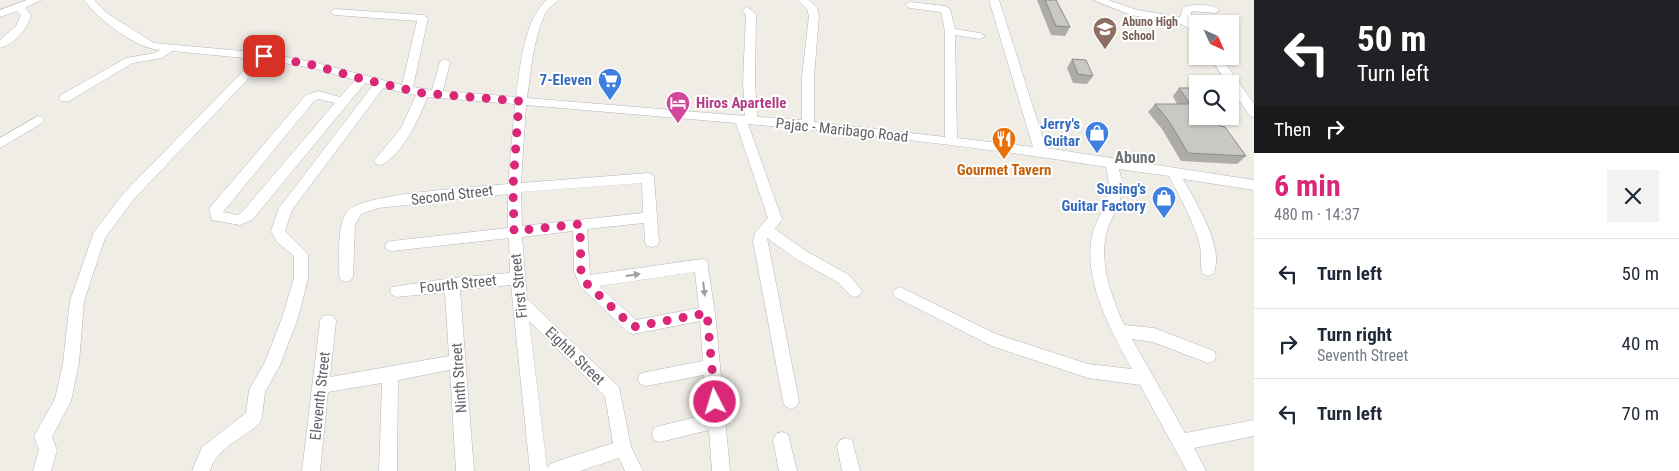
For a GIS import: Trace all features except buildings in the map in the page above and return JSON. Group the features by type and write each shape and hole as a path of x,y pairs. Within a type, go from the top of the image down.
{"street":[{"path":"0,14 36,0"},
{"name":"First Street","path":"539,471 518,278 513,187 519,101 540,12 553,0"},
{"path":"803,0 812,8 814,16 808,77 808,125"},
{"path":"994,0 1041,152"},
{"path":"1098,0 1135,13 1184,21 1189,24"},
{"name":"Pajac - Maribago Road","path":"95,2 120,28 151,46 264,56 313,65 422,93 808,125 1041,152 1254,185"},
{"path":"910,5 945,9 950,32 951,141"},
{"path":"0,45 18,30 25,21 26,15 19,6"},
{"path":"1184,21 1187,10 1190,8 1215,10"},
{"path":"747,10 751,14 750,82 746,120 775,219 760,237 760,241 791,401"},
{"path":"335,12 423,18 407,90"},
{"path":"950,32 980,36"},
{"path":"65,98 130,60 158,56 170,48"},
{"path":"42,471 48,450 43,436 63,401 71,363 77,301 99,236 128,197 264,56"},
{"path":"437,94 445,62"},
{"path":"1220,65 1254,113"},
{"path":"343,101 318,95 310,98 216,210 217,216 240,220 248,215 362,79"},
{"path":"201,471 207,458 221,440 254,417 257,390 272,365 290,318 301,278 301,254 282,238 278,232 286,208 381,84"},
{"path":"380,161 412,121 422,93"},
{"path":"0,144 38,120"},
{"path":"1112,164 1116,188 1112,204 1100,232 1097,253 1105,299 1118,332 1197,471"},
{"path":"1173,171 1201,226 1208,249 1208,270"},
{"name":"Second Street","path":"346,276 348,225 350,218 355,211 383,203 513,187 648,178 650,217"},
{"path":"392,246 650,217 652,242"},
{"path":"580,224 581,271 585,282 633,327 707,313"},
{"path":"767,230 801,255 844,278 855,291"},
{"path":"585,282 702,265 721,471"},
{"name":"Fourth Street","path":"397,291 518,278"},
{"name":"Ninth Street","path":"452,284 465,471"},
{"path":"900,292 992,339 1088,371 1144,378"},
{"name":"Eighth Street","path":"521,304 613,392 623,448 634,471"},
{"name":"Eleventh Street","path":"311,471 328,321"},
{"path":"1118,332 1154,335 1208,356"},
{"path":"321,386 458,362"},
{"path":"646,379 712,366"},
{"path":"388,471 390,375"},
{"path":"660,434 717,420"},
{"path":"1181,442 1254,428"},
{"path":"782,440 788,471"},
{"path":"846,446 851,471"},
{"path":"555,471 623,448"}],"place":[{"name":"Abuno High School","path":"1105,50"},
{"name":"7-Eleven","path":"610,101"},
{"name":"Hiros Apartelle","path":"678,124"},
{"name":"Jerry's Guitar","path":"1097,154"},
{"name":"Gourmet Tavern","path":"1004,160"},
{"name":"Susing's Guitar Factory","path":"1164,219"}],"district":[{"name":"Abuno","path":"1135,157"}],"route":[{"path":"264,56 313,65 422,93 519,101 513,187 514,231 580,224 581,271 585,282 633,327 707,313 715,402"}]}
